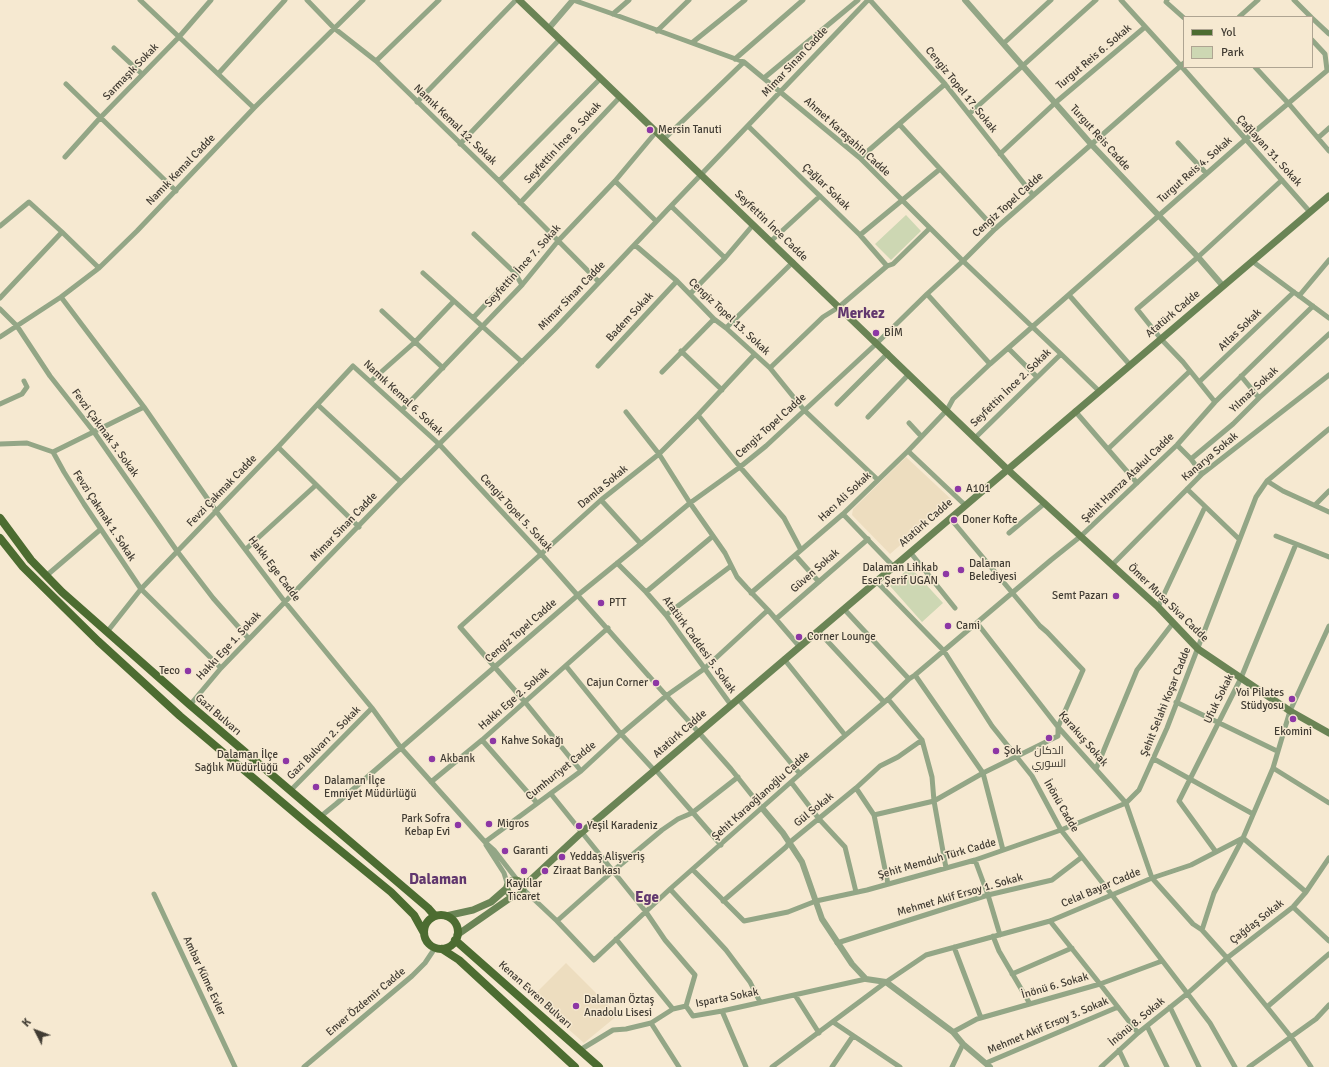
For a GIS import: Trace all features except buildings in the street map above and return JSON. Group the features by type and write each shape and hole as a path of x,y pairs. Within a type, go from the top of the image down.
{"main road":[{"name":"Seyfettin İnce Cadde","path":"519,0 1008,469"},
{"name":"Atatürk Cadde","path":"521,886 799,646 1329,196"},
{"name":"Ömer Musa Siva Cadde","path":"1008,469 1158,607 1198,649 1290,711 1329,733"},
{"name":"Gazi Bulvarı","path":"0,518 31,560 62,592 190,705 428,908 435,916"},
{"path":"0,538 23,568 98,641 186,721 391,892 414,915 427,942 460,960 575,1067"},
{"path":"424,934 426,923 435,916 446,916 473,910 491,902 513,881 521,886 521,894 513,896 456,937 452,944 439,948"},
{"path":"507,887 509,893 513,896"},
{"path":"446,916 455,923 456,937"},
{"name":"Kenan Evren Bulvarı","path":"456,937 599,1067"}],"street":[{"path":"140,0 254,108"},
{"name":"Sarmaşık Sokak","path":"65,157 211,0"},
{"path":"218,74 285,0"},
{"name":"Namık Kemal 12. Sokak","path":"307,0 334,28 376,61 599,282"},
{"name":"Namık Kemal Cadde","path":"0,337 61,297 99,268 176,191 254,108 362,0"},
{"path":"376,61 439,0"},
{"path":"417,102 516,0"},
{"path":"549,28 573,0"},
{"name":"Ahmet Karaşahin Cadde","path":"573,0 693,42 744,62 860,158 963,261 1033,326 1099,391"},
{"path":"613,14 630,0"},
{"path":"657,30 689,0"},
{"path":"693,42 745,0"},
{"path":"736,59 803,0"},
{"path":"764,78 858,0"},
{"name":"Cengiz Topel 17. Sokak","path":"869,0 945,84 1033,195"},
{"name":"Mimar Sinan Cadde","path":"285,602 401,482 555,330 656,221 869,0"},
{"name":"Turgut Reis Cadde","path":"965,0 1091,144 1198,257 1223,286"},
{"path":"1004,43 1051,0"},
{"path":"969,114 1096,0"},
{"name":"Çağlayan 31. Sokak","path":"1121,0 1145,27 1183,65"},
{"path":"1167,0 1166,2 1183,17"},
{"path":"1240,16 1258,0"},
{"path":"1294,0 1311,16"},
{"path":"1313,18 1329,34"},
{"name":"Turgut Reis 6. Sokak","path":"1000,154 1055,103 1145,27"},
{"path":"460,144 560,39"},
{"path":"1313,41 1325,54 1328,70"},
{"path":"114,48 142,74"},
{"path":"664,139 744,62"},
{"name":"Cengiz Topel Cadde","path":"320,817 578,595 642,544 690,503 740,468 766,446 877,343 995,229 1183,65"},
{"name":"Çağlayan 31. Sokak","path":"1186,68 1310,212"},
{"path":"1256,68 1329,151"},
{"name":"Turgut Reis 4. Sokak","path":"1033,326 1206,173 1328,70"},
{"path":"498,181 601,78"},
{"path":"66,84 176,191"},
{"path":"860,158 900,125 945,84"},
{"name":"Seyfettin İnce 9. Sokak","path":"520,203 620,97"},
{"path":"900,125 995,229"},
{"name":"Çağlar Sokak","path":"748,126 860,236 887,266"},
{"path":"1318,138 1329,128"},
{"name":"Seyfettin İnce 7. Sokak","path":"402,410 522,285 558,241 615,181 656,132"},
{"path":"1178,143 1206,173"},
{"path":"860,236 940,169"},
{"path":"1215,402 1200,382 1161,339 1137,309 1198,257 1282,180"},
{"path":"615,181 656,221"},
{"path":"771,241 820,196"},
{"path":"0,226 29,202 99,268"},
{"path":"671,206 725,258"},
{"path":"690,294 725,258 753,225"},
{"path":"770,368 823,317 839,307 887,266 893,264 930,228"},
{"path":"0,298 62,232"},
{"path":"474,234 515,273 522,285"},
{"name":"Cengiz Topel 13. Sokak","path":"635,245 690,294 714,319 770,368 804,410 878,480"},
{"path":"1299,296 1329,260"},
{"path":"1252,261 1328,316"},
{"path":"726,328 792,262"},
{"path":"423,273 522,362"},
{"path":"472,318 515,273"},
{"name":"Badem Sokak","path":"598,366 677,282"},
{"name":"Atlas Sokak","path":"1200,382 1294,292"},
{"path":"927,294 990,364"},
{"path":"1069,295 1130,365"},
{"name":"Hakkı Ege Cadde","path":"61,297 144,407 216,511 285,602 372,708 400,748 494,850 521,886 594,960"},
{"path":"371,382 415,342 454,301"},
{"name":"Şehit Hamza Atakul Cadde","path":"944,650 1081,536 1177,445 1215,402 1313,306"},
{"name":"Fevzi Çakmak 3. Sokak","path":"0,310 17,326 50,376 94,432 177,551 213,598 249,639"},
{"path":"382,311 443,368"},
{"path":"662,372 714,319"},
{"name":"Hacı Ali Sokak","path":"751,593 843,514 908,451 947,410 953,399 1033,326"},
{"name":"Yılmaz Sokak","path":"1191,459 1233,424 1329,334"},
{"path":"1009,349 1037,377"},
{"path":"681,351 722,390"},
{"path":"837,404 888,354"},
{"name":"Seyfettin İnce 2. Sokak","path":"975,438 1062,354"},
{"name":"Damla Sokak","path":"495,667 460,627 502,588 542,555 601,500 659,454 754,355"},
{"name":"Namık Kemal 6. Sokak","path":"353,366 439,444"},
{"name":"Fevzi Çakmak Cadde","path":"107,632 141,589 318,405 353,366"},
{"path":"1108,449 1190,371"},
{"path":"868,417 909,374"},
{"name":"Kanarya Sokak","path":"1112,565 1202,474 1329,375"},
{"path":"1241,376 1259,398"},
{"path":"0,404 22,394 27,386 24,381"},
{"path":"318,405 401,482"},
{"path":"0,444 27,443 53,452 144,407"},
{"path":"1075,411 1137,483"},
{"path":"626,412 659,454 690,503 725,553 737,576 799,646"},
{"path":"698,415 740,468 784,518 801,550"},
{"path":"909,423 922,436"},
{"name":"Şehit Selahi Koşar Cadde","path":"1061,830 1126,803 1139,790 1154,760 1167,728 1256,496 1267,481 1329,429"},
{"name":"Cengiz Topel 5. Sokak","path":"439,444 608,628 698,733 738,777 762,808"},
{"path":"1177,445 1191,459 1202,474"},
{"path":"278,447 359,527"},
{"path":"908,451 965,505"},
{"name":"Fevzi Çakmak 1. Sokak","path":"53,452 64,472 141,589 221,668"},
{"path":"1267,481 1283,492 1329,512"},
{"path":"246,549 316,485"},
{"path":"1186,489 1239,539"},
{"path":"1315,505 1329,491"},
{"path":"601,500 642,544"},
{"path":"1009,533 1044,503"},
{"path":"1158,607 1205,506"},
{"path":"843,514 893,566"},
{"path":"874,815 934,801 983,773 1058,736 1058,728 1083,670 1040,626 1012,594 950,518"},
{"path":"46,576 101,529"},
{"path":"646,592 713,536"},
{"path":"1276,536 1329,557"},
{"name":"Güven Sokak","path":"776,619 868,539"},
{"name":"Ufuk Sokak","path":"1216,852 1179,801 1241,678 1296,544"},
{"path":"910,552 955,608"},
{"path":"795,555 819,582"},
{"name":"Atatürk Caddesi 5. Sokak","path":"617,563 646,592 666,615 731,705"},
{"path":"666,615 731,566"},
{"name":"İnönü Cadde","path":"876,581 944,650 992,726 1032,776 1061,830 1210,1022 1235,1067"},
{"name":"Hakkı Ege 1. Sokak","path":"190,705 221,668 285,602"},
{"path":"844,609 909,679"},
{"name":"Cumhuriyet Cadde","path":"485,842 581,771 621,734 666,696 704,669 768,610"},
{"name":"Karakuş Sokak","path":"977,623 1058,728 1126,803 1152,878"},
{"path":"1096,769 1137,670 1173,623"},
{"path":"1202,930 1214,893 1243,838 1273,768 1290,711 1327,637 1329,626"},
{"name":"Hakkı Ege 2. Sokak","path":"431,782 482,740 608,628"},
{"path":"818,631 922,740 932,776 934,801 946,868"},
{"name":"Şehit Karaoğlanoğlu Cadde","path":"594,960 670,889 800,774 944,650"},
{"path":"784,659 846,735"},
{"path":"566,666 621,734 721,845"},
{"path":"495,667 581,771"},
{"path":"915,675 983,773 1003,850"},
{"path":"738,699 800,774"},
{"path":"1176,702 1277,751"},
{"name":"Gazi Bulvarı 2. Sokak","path":"290,791 372,708"},
{"path":"482,740 537,803"},
{"name":"Gül Sokak","path":"723,901 880,766 922,740"},
{"path":"1154,760 1253,814"},
{"path":"1273,768 1329,803"},
{"path":"557,921 662,830 678,819 692,813 738,777"},
{"path":"791,782 819,819 845,847 856,892"},
{"path":"856,788 874,815 888,884"},
{"path":"550,794 646,912 665,940 695,975 686,1006"},
{"path":"762,808 783,833 802,862 826,927 852,964 866,979 886,982 953,1032 963,1044 988,1065"},
{"name":"Şehit Memduh Türk Cadde","path":"723,901 744,921 788,912 816,901 888,884 975,860 1061,830"},
{"path":"1243,838 1306,892"},
{"name":"Celal Bayar Cadde","path":"772,1067 886,982 926,955 1050,921 1152,878 1191,865 1243,838"},
{"name":"Hakkı Ege Cadde","path":"485,842 504,873 507,887"},
{"name":"Mehmet Akif Ersoy 1. Sokak","path":"837,943 988,895 1052,880 1082,857"},
{"name":"Çağdaş Sokak","path":"1188,993 1227,958 1294,907 1329,858"},
{"path":"975,860 988,895 1000,935"},
{"path":"693,870 723,901"},
{"path":"1152,878 1193,924 1202,930 1227,958 1291,1037 1311,1067"},
{"path":"670,889 726,950 750,982 760,1002"},
{"name":"Ambar Küme Evler","path":"154,894 235,1067"},
{"path":"1294,907 1329,941"},
{"path":"1050,921 1138,1033"},
{"path":"993,936 999,951 1030,1004"},
{"path":"616,939 673,1008"},
{"path":"954,947 981,1018"},
{"name":"Enver Özdemir Cadde","path":"304,1067 412,976 439,948"},
{"path":"1012,974 1072,948"},
{"path":"1267,1007 1329,954"},
{"name":"İnönü 6. Sokak","path":"953,1032 981,1018 1100,984 1162,961"},
{"name":"Isparta Sokak","path":"580,1050 613,1030 626,1029 651,1023 673,1008 686,1006 693,1016 866,979"},
{"name":"İnönü 8. Sokak","path":"1101,1067 1138,1033 1188,993"},
{"path":"795,995 818,1033"},
{"path":"1248,1067 1316,1019 1329,1005"},
{"name":"Mehmet Akif Ersoy 3. Sokak","path":"988,1065 1118,1007"},
{"path":"1170,1007 1199,1067"},
{"path":"722,1011 746,1067"},
{"path":"833,1022 900,1067"},
{"path":"651,1023 679,1067"},
{"path":"1147,1026 1167,1067"},
{"path":"832,1067 853,1036"},
{"path":"952,1067 963,1044"},
{"path":"1119,1050 1127,1067"}],"shaded area":[{"path":"906,457 952,500 890,554 852,515 853,509"},
{"name":"Dalaman Öztaş Anadolu Lisesi","path":"566,963 618,1015 584,1043 532,997"}],"green space":[{"path":"906,215 921,231 891,260 875,244"},
{"path":"910,567 943,603 922,622 890,586"}],"place":[{"name":"Mersin Tanuti","path":"650,130"},
{"name":"BİM","path":"876,333"},
{"name":"A101","path":"958,489"},
{"name":"Doner Kofte","path":"954,520"},
{"name":"Dalaman Belediyesi","path":"961,570"},
{"name":"Dalaman Lihkab Eser Şerif UGAN","path":"946,574"},
{"name":"Semt Pazarı","path":"1116,596"},
{"name":"PTT","path":"601,603"},
{"name":"Cami","path":"948,626"},
{"name":"Corner Lounge","path":"799,637"},
{"name":"Teco","path":"188,671"},
{"name":"Cajun Corner","path":"656,683"},
{"name":"Yoi Pilates Stüdyosu","path":"1292,699"},
{"name":"Ekomini","path":"1293,719"},
{"name":"الدكان السوري","path":"1049,738"},
{"name":"Kahve Sokağı","path":"493,741"},
{"name":"Şok","path":"996,751"},
{"name":"Akbank","path":"432,759"},
{"name":"Dalaman İlçe Sağlık Müdürlüğü","path":"286,761"},
{"name":"Dalaman İlçe Emniyet Müdürlüğü","path":"316,787"},
{"name":"Migros","path":"489,824"},
{"name":"Park Sofra Kebap Evi","path":"458,825"},
{"name":"Yeşil Karadeniz","path":"579,826"},
{"name":"Garanti","path":"505,851"},
{"name":"Yeddaş Alişveriş","path":"562,857"},
{"name":"Kaylılar Ticaret","path":"524,871"},
{"name":"Ziraat Bankası","path":"545,871"},
{"name":"Dalaman Öztaş Anadolu Lisesi","path":"576,1006"}],"district":[{"name":"Merkez","path":"861,314"},
{"name":"Dalaman","path":"438,880"},
{"name":"Ege","path":"647,898"}]}
